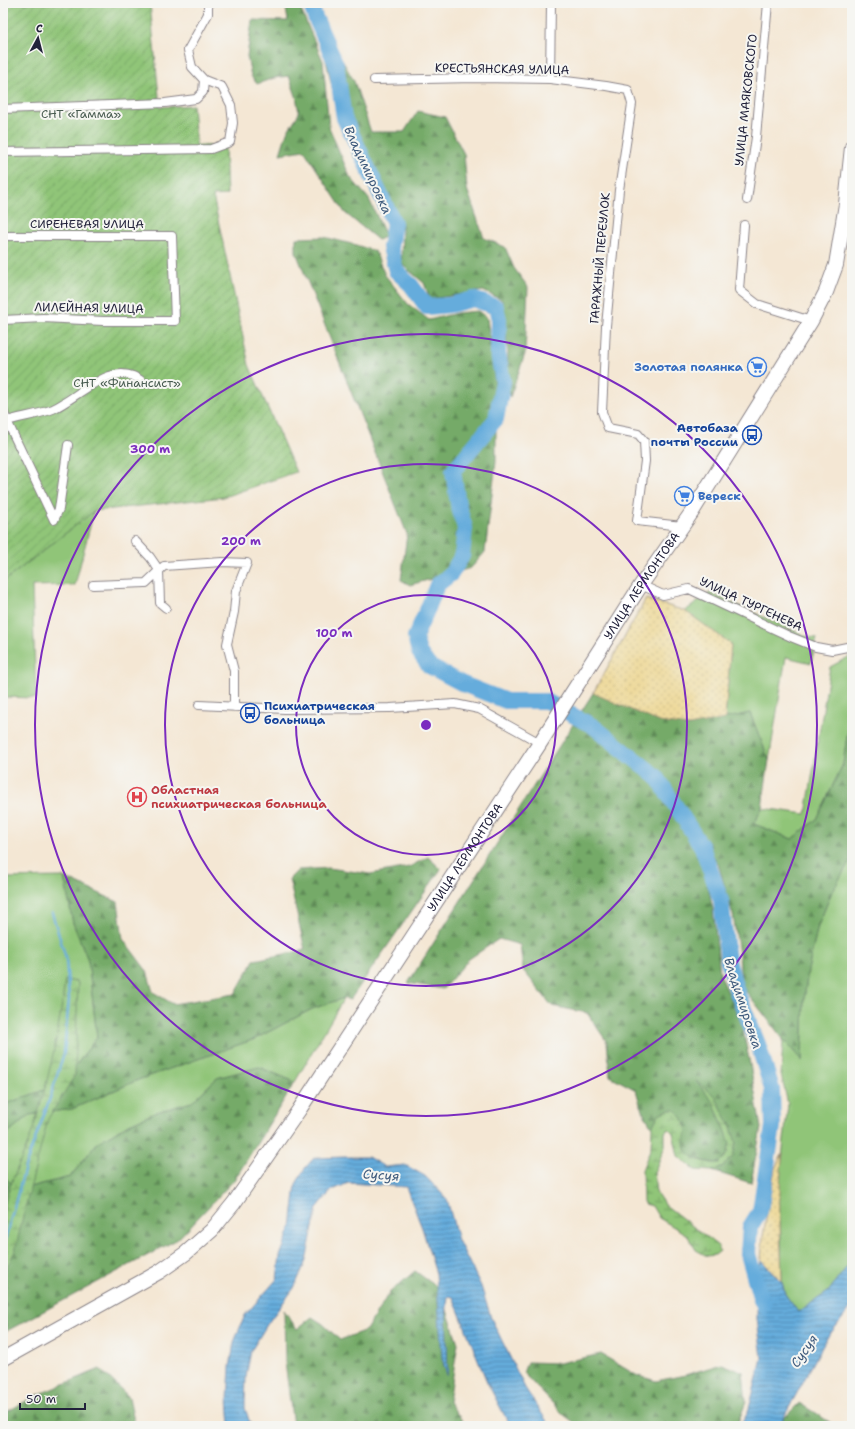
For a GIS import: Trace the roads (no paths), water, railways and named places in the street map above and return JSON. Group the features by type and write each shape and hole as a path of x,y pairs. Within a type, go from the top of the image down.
{"highway":[{"name":"УЛИЦА ЛЕРМОНТОВА","path":"3,1359 160,1272 186,1253 212,1230 234,1203 299,1110 540,743 641,585 692,512 811,321 826,292 836,265 846,204 852,147"}],"street":[{"path":"3,152 211,149 230,142 233,123 232,105 222,87 204,80 192,67 188,50 208,14 208,3"},
{"path":"550,79 551,3"},
{"name":"УЛИЦА МАЯКОВСКОГО","path":"747,200 756,137 768,3"},
{"name":"КРЕСТЬЯНСКАЯ УЛИЦА","path":"374,80 475,78 550,79 628,90"},
{"path":"3,109 137,105 196,100 203,92 204,80"},
{"name":"ГАРАЖНЫЙ ПЕРЕУЛОК","path":"628,90 632,104 619,190 606,326 602,412 608,428 638,434 644,441 646,461 637,521 682,526"},
{"path":"744,225 739,290 757,304 811,321"},
{"name":"СИРЕНЕВАЯ УЛИЦА","path":"3,236 172,236 175,320"},
{"name":"ЛИЛЕЙНАЯ УЛИЦА","path":"3,320 43,318 103,321 175,320"},
{"path":"7,420 53,409 110,375 125,373 138,378 144,383 159,383"},
{"path":"3,410 54,520 59,509 68,445"},
{"path":"135,541 150,557 159,570 160,603 166,608"},
{"path":"93,584 146,583 164,566 222,562 247,563 236,591 234,612 227,644 234,671 234,707"},
{"name":"УЛИЦА ТУРГЕНЕВА","path":"641,585 663,595 689,589 790,637 816,647 832,650 852,646"},
{"path":"199,705 285,710 390,708 455,704 479,709 540,743"}],"water":[{"name":"Сусуя","path":"368,1157 385,1167 405,1165 425,1176 447,1199 458,1240 481,1286 491,1318 525,1388 550,1426 510,1426 487,1382 453,1297 448,1296 446,1316 447,1376 442,1358 436,1274 422,1228 406,1187 348,1183 331,1191 317,1208 306,1261 294,1288 268,1323 251,1351 246,1377 245,1408 251,1426 230,1426 228,1399 230,1367 234,1342 245,1315 277,1279 280,1256 291,1227 296,1184 305,1168 314,1158"},
{"name":"Сусуя","path":"761,1260 782,1282 785,1294 798,1312 828,1292 852,1260 852,1306 827,1338 779,1426 740,1426 748,1412 762,1358 757,1319 757,1282"}],"waterway":[{"name":"Владимировка","path":"310,3 336,64 344,118 394,223 390,247 396,271 411,285 427,307 450,305 473,299 496,307 499,319 498,353 503,382 496,419 453,471 458,504 465,528 462,556 451,574 437,585 415,637 419,652 429,666 463,684 506,701 546,701 593,726 657,777 702,847 721,900 728,961 737,992 758,1044 772,1089 773,1126 760,1211 750,1227 748,1254 761,1300 764,1305"},
{"path":"3,1247 26,1164 50,1098 64,1053 69,999 66,958 52,913"}],"place":[{"name":"Золотая полянка","path":"757,367"},
{"name":"Автобаза почты России","path":"752,435"},
{"name":"Вереск","path":"684,496"},
{"name":"Психиатрическая больница","path":"250,713"},
{"name":"Областная психиатрическая больница","path":"137,797"}],"park label":[{"name":"СНТ «Гамма»","path":"81,114"},
{"name":"СНТ «Финансист»","path":"127,383"}]}
